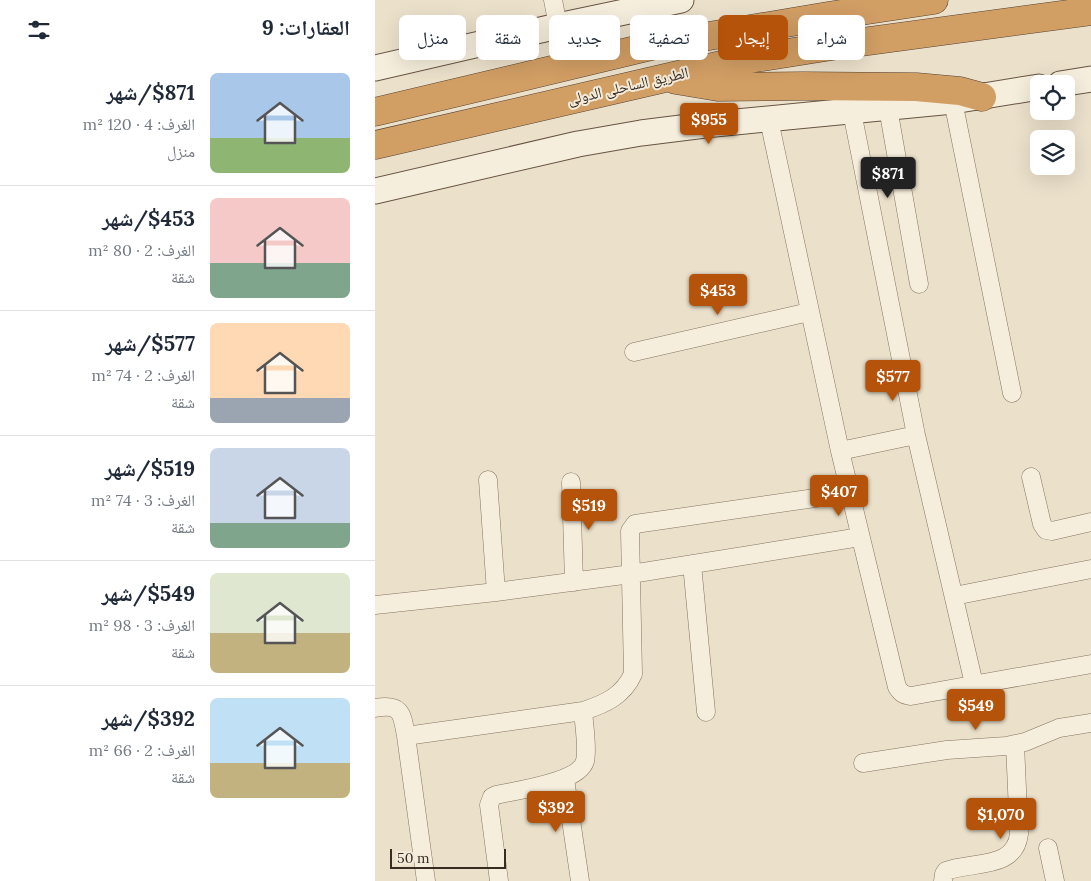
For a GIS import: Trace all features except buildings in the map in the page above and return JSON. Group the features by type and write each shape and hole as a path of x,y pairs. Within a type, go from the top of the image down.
{"highway":[{"path":"375,112 657,45 819,17 934,0"},
{"name":"الطريق الساحلى الدولى","path":"375,145 662,77 743,60 1091,11"},
{"path":"662,77 690,84 719,87 916,88 960,91 982,97"}],"street":[{"path":"553,0 556,15"},
{"path":"610,15 681,0"},
{"path":"375,68 549,28"},
{"path":"1075,82 1091,79"},
{"path":"375,191 587,143 696,126 953,101 1030,89"},
{"path":"953,101 1012,393"},
{"path":"888,108 919,284"},
{"path":"852,112 916,435 975,684"},
{"path":"769,120 840,451 897,687 900,692 911,696 1091,664"},
{"path":"633,352 809,312"},
{"path":"840,451 916,435"},
{"path":"1031,476 1042,524 1046,530 1052,531 1091,522"},
{"path":"488,480 496,592"},
{"path":"571,482 575,582"},
{"path":"406,736 583,710 600,705 615,697 629,682 633,674 630,531 635,524 850,493"},
{"path":"375,605 575,582 860,537"},
{"path":"692,564 706,712"},
{"path":"954,596 1091,569"},
{"path":"375,708 392,707 398,710 402,716 426,881"},
{"path":"499,881 489,805 492,797 565,780 579,771 585,759 583,710"},
{"path":"863,763 947,750 1015,744 1059,728 1091,723"},
{"path":"943,881 946,871 1007,857 1018,843 1015,744"},
{"path":"565,780 580,881"},
{"path":"1048,848 1055,881"}]}
